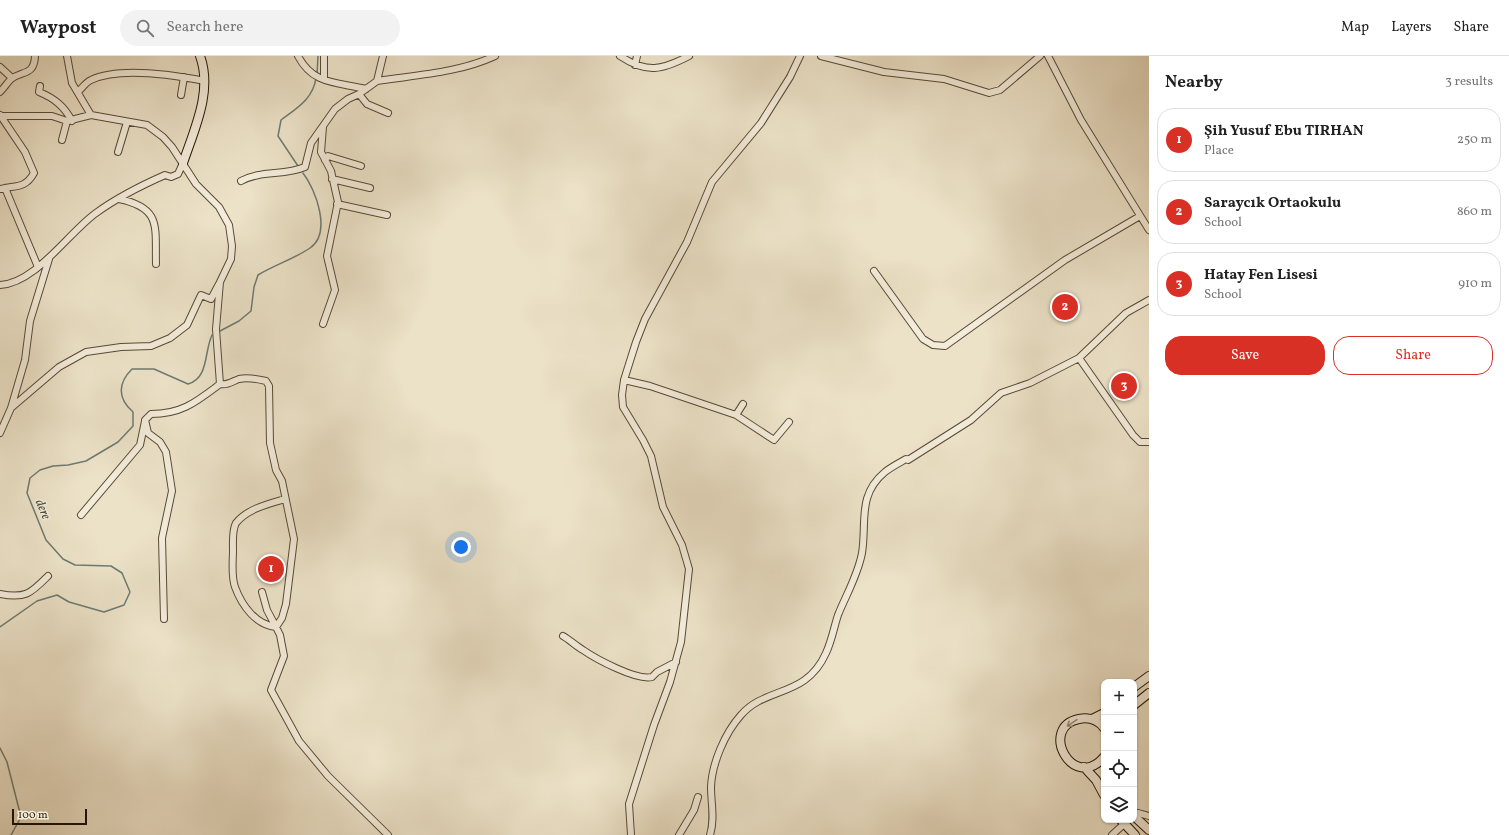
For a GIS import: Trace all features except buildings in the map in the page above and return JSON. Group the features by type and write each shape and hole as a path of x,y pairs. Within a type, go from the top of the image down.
{"street":[{"path":"0,92 12,78 29,71 35,64 35,56"},
{"path":"67,56 70,78 91,115"},
{"path":"0,285 13,282 38,268 95,214 123,195 165,175 171,177 178,174 201,108 205,81 204,66 200,56"},
{"path":"298,56 309,72 322,79 366,88"},
{"path":"322,79 324,56"},
{"path":"377,81 382,56"},
{"path":"241,181 257,174 295,171 305,167 311,143 335,109 377,81 452,70 475,65 495,56"},
{"path":"620,56 635,65 644,68 657,68 672,65 689,56"},
{"path":"635,65 637,56"},
{"path":"632,835 629,804 676,662 681,642 689,569 682,545 662,507 651,456 623,408 622,395 624,380 645,319 687,242 712,182 761,124 790,77 800,56"},
{"path":"820,56 884,72 944,79 989,93 1000,90 1040,56"},
{"path":"1048,56 1081,120 1149,230"},
{"path":"0,67 12,78"},
{"path":"78,92 90,80 106,74 129,72 184,77 205,81"},
{"path":"181,95 184,77"},
{"path":"40,86 39,92 52,97 63,107 70,121 62,140"},
{"path":"359,94 367,104 388,113"},
{"path":"1,116 52,116 70,121 91,115 147,125 162,137 183,163 196,184 219,207 229,225 232,246 231,259 211,299 201,295 187,325 170,338 152,346 121,347 86,352 59,367 11,408"},
{"path":"1,116 25,152 34,173 27,183 17,187 2,189 38,268"},
{"path":"118,152 127,122"},
{"path":"323,127 321,146 325,160 331,171 337,204 327,256 335,290 323,324"},
{"path":"325,160 328,156 362,166"},
{"path":"332,179 370,188"},
{"path":"119,199 135,202 151,214 154,223 156,264"},
{"path":"337,204 387,215"},
{"path":"874,271 923,339 933,345 945,346 1054,268 1140,216"},
{"path":"0,433 11,408 25,360 30,321 49,258"},
{"path":"220,282 216,329 220,384"},
{"path":"710,835 713,817 711,785 714,770 724,742 733,727 749,707 803,683 826,654 862,553 864,508 870,488 885,472 906,459 908,460 971,420 1002,394 1030,383 1079,358 1126,313 1149,300"},
{"path":"1079,358 1133,435 1140,442 1149,442"},
{"path":"81,515 140,445 145,420 151,414 167,414 183,410 220,384 224,385 240,379 250,378 266,381 269,386 270,443 276,470 282,481 294,539 286,604 282,618 276,627"},
{"path":"624,380 650,386 736,415 774,440 789,422"},
{"path":"736,415 743,404"},
{"path":"145,420 148,433 160,442 166,452 172,491 162,538 164,619"},
{"path":"276,627 266,626 258,621 246,606 235,586 233,542 235,524 246,514 285,499"},
{"path":"0,594 15,597 30,594 48,576"},
{"path":"262,592 268,610 280,635 284,656 272,685 272,694 299,741 328,776 388,835"},
{"path":"562,636 590,654 635,676 652,677 657,672 676,662"},
{"path":"1137,685 1149,676"},
{"path":"1137,703 1149,693"},
{"path":"1101,714 1092,719 1080,719 1068,724 1060,738 1060,747 1063,755 1072,763 1084,767 1092,766 1101,759"},
{"path":"1092,719 1101,726"},
{"path":"1084,767 1096,780 1101,789"},
{"path":"679,835 694,810 698,797"},
{"path":"1137,815 1144,814 1149,816"},
{"path":"1137,818 1149,830"},
{"path":"1112,835 1122,823"},
{"path":"1124,823 1135,835"}],"waterway":[{"path":"317,75 318,56"},
{"path":"298,166 278,136 281,120 308,97 312,92 316,78"},
{"path":"220,331 239,321 251,311 254,287 258,275 304,252 317,241 320,232 320,211 313,190 303,173"},
{"name":"dere","path":"0,627 37,601 57,595 69,602 104,612 124,605 130,592 122,573 111,566 75,565 63,559 46,540 27,493 30,478 40,470 53,466 68,465 86,461 118,442 133,426 133,412 124,401 121,390 127,374 132,369 154,369 188,384 195,381 203,370 212,335"},
{"name":"dere","path":"0,748 7,762 21,817 11,835"}],"place":[{"name":"Saraycık Ortaokulu","path":"1065,307"},
{"name":"Hatay Fen Lisesi","path":"1124,386"},
{"name":"Şih Yusuf Ebu TIRHAN","path":"271,569"}]}
